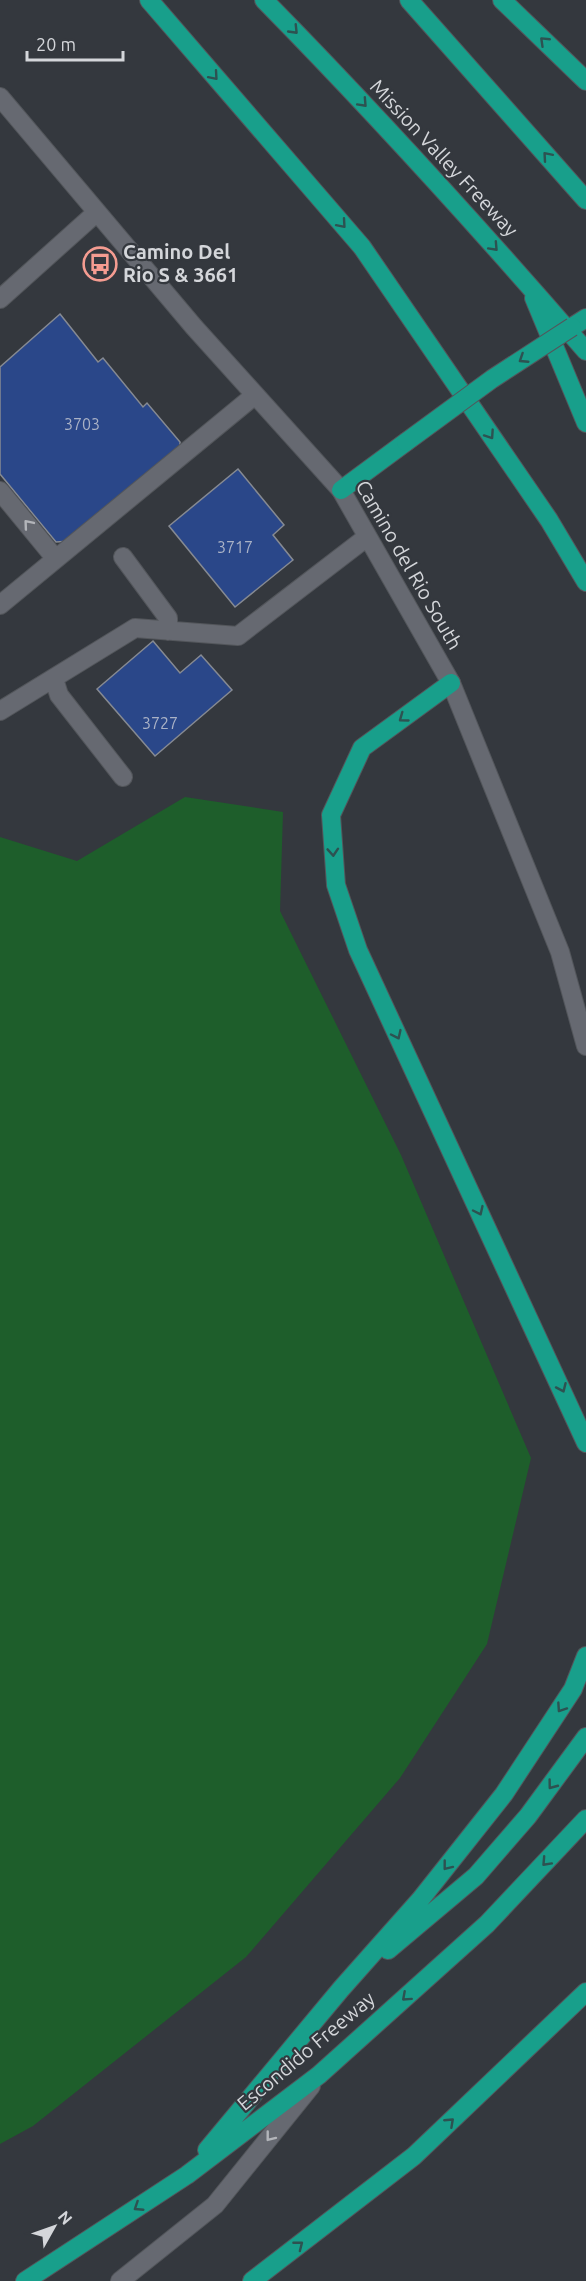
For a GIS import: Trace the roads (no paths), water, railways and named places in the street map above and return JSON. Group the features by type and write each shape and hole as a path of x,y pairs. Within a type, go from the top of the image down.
{"highway":[{"path":"149,0 362,247 549,520 586,582"},
{"name":"Mission Valley Freeway","path":"264,0 323,60 527,283 586,351"},
{"path":"409,0 586,200"},
{"path":"502,0 586,81"},
{"path":"527,283 586,423"},
{"path":"341,490 492,380 586,318"},
{"path":"450,683 362,748 331,815 336,885 358,950 586,1443"},
{"path":"187,2175 341,1989 420,1900 504,1794 573,1689 586,1656"},
{"path":"341,1989 476,1876 528,1816 586,1737"},
{"name":"Escondido Freeway","path":"25,2281 187,2175 319,2075 487,1924 586,1819"},
{"path":"252,2281 414,2156 586,1992"}],"street":[{"name":"Camino del Rio South","path":"0,97 194,327 341,490 450,683 560,952 586,1046"},
{"path":"0,299 97,212"},
{"path":"0,605 255,395"},
{"path":"0,491 55,558"},
{"path":"0,711 135,628 238,636 367,537"},
{"path":"123,557 168,618 168,631"},
{"path":"54,679 59,694 123,777"},
{"path":"120,2281 215,2205 319,2075"}],"place":[{"name":"Camino Del Rio S & 3661","path":"100,264"}]}
